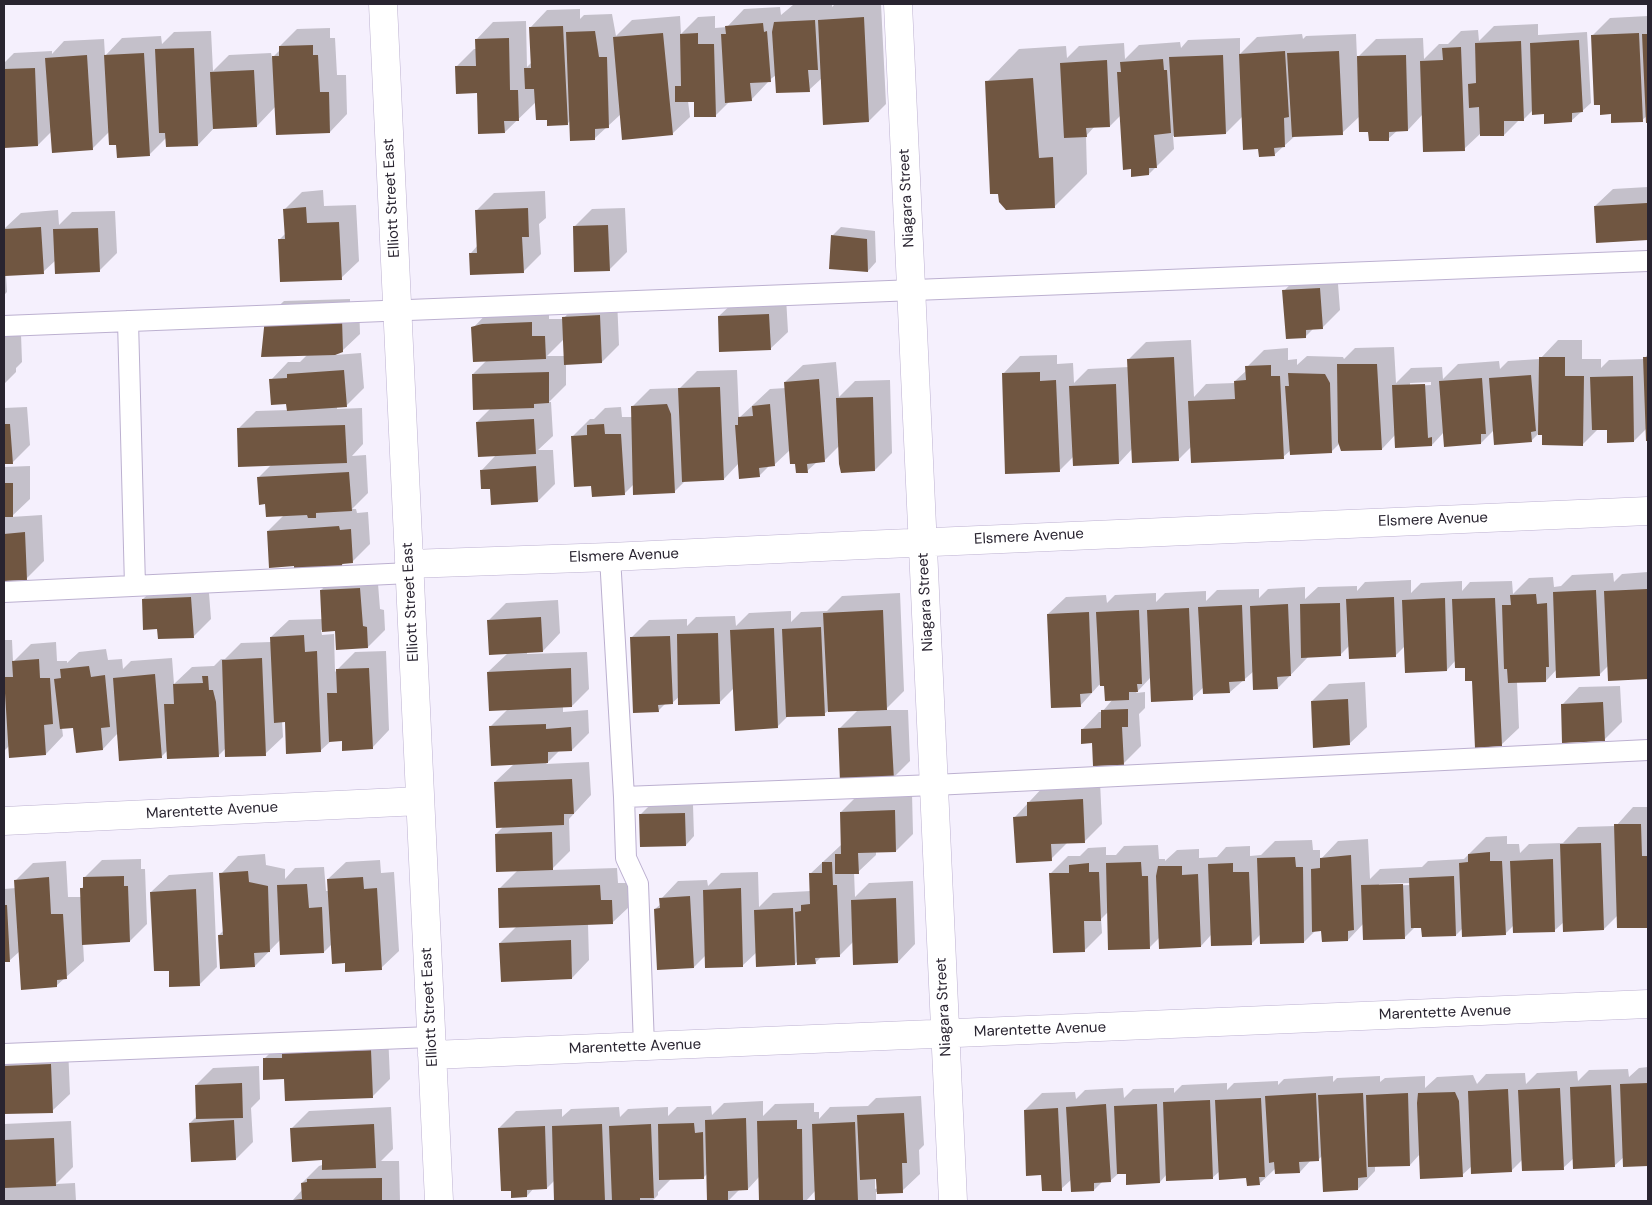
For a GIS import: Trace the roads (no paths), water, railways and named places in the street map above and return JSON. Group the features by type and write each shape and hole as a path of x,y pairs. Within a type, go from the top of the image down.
{"street":[{"name":"Elliott Street East","path":"383,4 439,1201"},
{"name":"Niagara Street","path":"898,4 953,1201"},
{"name":"Elsmere Avenue","path":"409,569 923,542 1648,511"},
{"name":"Marentette Avenue","path":"4,821 420,801"},
{"name":"Marentette Avenue","path":"431,1046 644,1046 1648,1004"}],"lane":[{"path":"4,326 1648,261"},
{"path":"128,321 135,586"},
{"path":"610,557 626,858 638,884 644,1046"},
{"path":"4,592 409,569"},
{"path":"624,797 934,785 1648,750"},
{"path":"4,1054 431,1046"}]}
